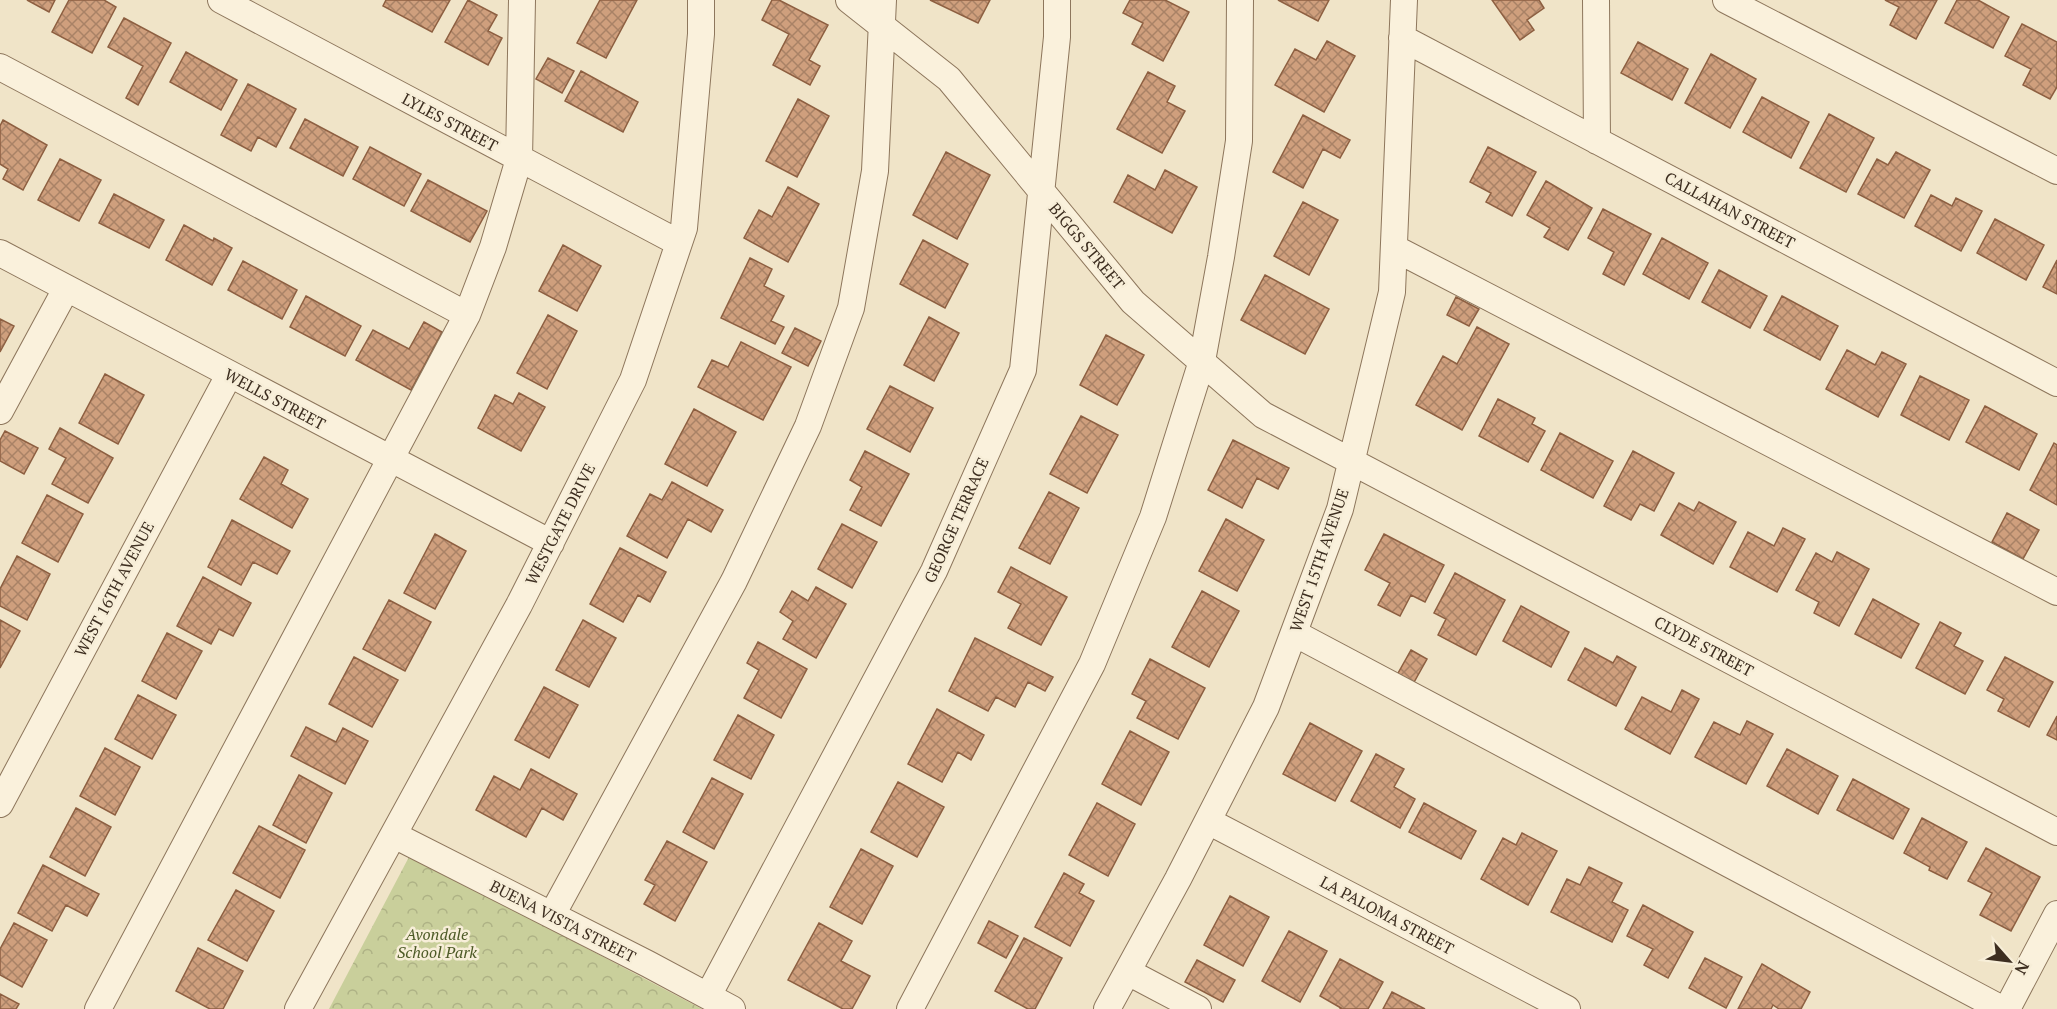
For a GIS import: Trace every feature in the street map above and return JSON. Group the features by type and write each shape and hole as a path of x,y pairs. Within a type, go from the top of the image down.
{"street":[{"name":"LYLES STREET","path":"221,0 679,243"},
{"path":"98,1009 392,460 466,315 493,247 519,159 522,0"},
{"name":"WESTGATE DRIVE","path":"298,1009 551,543 633,380 684,228 701,34 701,0"},
{"name":"BIGGS STREET","path":"849,0 949,79 1133,302 1263,415 1351,461"},
{"path":"552,915 734,581 808,426 852,308 875,171 883,0"},
{"name":"GEORGE TERRACE","path":"708,996 934,571 1023,370 1057,37 1058,0"},
{"path":"910,1009 1092,664 1153,517 1202,362 1239,141 1240,0"},
{"name":"WEST 15TH AVENUE","path":"1107,1009 1266,707 1340,509 1392,292 1404,0"},
{"path":"1596,0 1597,141"},
{"path":"1726,0 2057,171"},
{"name":"CALLAHAN STREET","path":"1402,38 2057,382"},
{"path":"0,67 466,315"},
{"path":"1394,248 2057,592"},
{"name":"WELLS STREET","path":"0,253 551,543"},
{"path":"0,411 66,289"},
{"name":"WEST 16TH AVENUE","path":"0,804 229,375"},
{"name":"CLYDE STREET","path":"1351,461 2057,832"},
{"path":"1294,633 2002,1009"},
{"name":"LA PALOMA STREET","path":"1208,821 1567,1009"},
{"name":"BUENA VISTA STREET","path":"394,835 732,1009"},
{"path":"2007,1009 2057,914"},
{"path":"1128,972 1198,1009"}],"green space":[{"name":"Avondale School Park","path":"410,855 702,1009 329,1009"}],"building":[{"path":"27,0 55,0 49,12"},
{"path":"69,0 104,0 116,7 92,53 52,32"},
{"path":"386,0 450,0 432,32 383,6"},
{"path":"468,0 497,15 488,31 502,38 488,65 445,42"},
{"path":"600,0 637,0 606,58 577,43"},
{"path":"772,0 779,0 828,25 809,60 820,66 810,85 773,65 789,34 762,20"},
{"path":"930,0 990,0 978,23"},
{"path":"1130,0 1165,0 1189,12 1163,61 1132,44 1143,23 1123,13"},
{"path":"1278,0 1329,0 1318,21"},
{"path":"1492,0 1539,0 1544,8 1527,20 1534,30 1520,40"},
{"path":"1885,0 1937,0 1916,39 1890,25 1899,7"},
{"path":"1957,0 1978,0 2009,17 1993,48 1945,23"},
{"path":"124,18 171,43 138,105 126,98 143,66 108,47"},
{"path":"2022,24 2057,42 2057,87 2050,99 2023,85 2031,69 2005,56"},
{"path":"1327,41 1355,56 1324,112 1275,85 1295,49 1316,60"},
{"path":"1638,42 1688,69 1672,100 1621,73"},
{"path":"186,52 237,80 221,110 170,82"},
{"path":"1711,54 1756,79 1730,128 1685,103"},
{"path":"548,58 574,71 562,93 536,79"},
{"path":"581,71 638,102 623,132 565,101"},
{"path":"1148,72 1175,86 1167,102 1185,111 1162,153 1117,129"},
{"path":"248,84 296,109 276,147 258,137 251,151 221,135"},
{"path":"1762,97 1809,122 1791,158 1743,132"},
{"path":"798,99 829,116 797,177 766,161"},
{"path":"1829,114 1874,138 1846,192 1800,168"},
{"path":"1303,115 1350,140 1340,158 1323,149 1303,188 1273,172"},
{"path":"305,119 358,147 343,176 290,148"},
{"path":"3,120 47,145 23,190 3,179 8,169 0,164 0,126"},
{"path":"370,147 421,174 404,206 353,179"},
{"path":"1488,147 1536,172 1512,216 1486,202 1491,193 1470,182"},
{"path":"946,152 990,175 957,239 913,215"},
{"path":"1896,152 1930,170 1904,218 1858,194 1877,159 1888,165"},
{"path":"60,159 101,180 79,221 38,200"},
{"path":"1165,170 1197,187 1172,233 1114,202 1128,175 1155,190"},
{"path":"428,180 487,211 470,242 411,211"},
{"path":"1546,181 1592,208 1568,250 1544,237 1550,228 1527,215"},
{"path":"788,187 819,204 788,262 744,238 759,210 772,217"},
{"path":"114,194 164,220 149,248 99,223"},
{"path":"1931,195 1952,206 1956,198 1982,211 1961,251 1915,226"},
{"path":"1303,202 1338,220 1309,275 1274,256"},
{"path":"1603,209 1651,234 1624,285 1603,274 1614,252 1588,238"},
{"path":"1995,219 2044,245 2026,280 1977,253"},
{"path":"184,225 213,241 214,238 232,248 212,285 166,260"},
{"path":"1662,238 1708,263 1689,299 1643,274"},
{"path":"923,240 968,264 945,308 900,284"},
{"path":"563,245 601,266 577,311 539,291"},
{"path":"750,258 772,269 764,286 784,296 771,321 784,327 775,344 721,318"},
{"path":"2057,260 2057,294 2043,287"},
{"path":"243,261 297,290 282,319 228,290"},
{"path":"1719,270 1767,296 1750,328 1702,302"},
{"path":"1265,275 1329,309 1305,354 1241,320"},
{"path":"306,296 361,326 345,356 290,327"},
{"path":"1782,296 1838,326 1820,360 1764,330"},
{"path":"1456,297 1479,309 1469,326 1447,315"},
{"path":"548,315 577,331 547,389 517,373"},
{"path":"929,317 959,333 934,381 904,365"},
{"path":"0,319 14,326 0,352"},
{"path":"424,322 442,332 411,390 356,360 373,330 409,349"},
{"path":"1477,327 1509,344 1462,430 1416,405 1443,356 1457,364"},
{"path":"795,328 821,341 808,366 782,353"},
{"path":"1106,335 1144,355 1117,405 1080,385"},
{"path":"741,342 791,367 763,420 698,387 712,360 728,367"},
{"path":"1847,350 1875,365 1882,352 1906,364 1878,417 1826,389"},
{"path":"105,374 144,395 118,444 79,423"},
{"path":"1920,376 1969,400 1949,440 1901,415"},
{"path":"890,386 933,408 910,452 867,429"},
{"path":"519,393 545,407 521,451 478,428 495,395 513,404"},
{"path":"1498,399 1535,418 1532,424 1545,431 1528,462 1479,436"},
{"path":"1985,406 2037,434 2019,470 1966,442"},
{"path":"694,409 736,432 707,486 665,464"},
{"path":"1081,416 1118,435 1087,493 1050,474"},
{"path":"60,428 113,458 88,503 52,484 66,458 49,449"},
{"path":"5,431 38,448 24,474 0,461 0,440"},
{"path":"1560,433 1613,461 1593,498 1541,470"},
{"path":"1233,440 1289,468 1278,489 1257,478 1242,508 1208,490"},
{"path":"2054,443 2057,445 2057,505 2030,490"},
{"path":"865,451 909,474 881,526 850,510 862,487 850,480"},
{"path":"1633,451 1674,473 1654,511 1640,504 1631,520 1604,506"},
{"path":"264,457 288,470 281,484 308,499 292,528 240,499"},
{"path":"672,482 723,510 711,532 688,519 667,558 627,536 650,494 662,500"},
{"path":"1049,492 1079,508 1050,564 1019,548"},
{"path":"47,495 83,514 58,562 22,543"},
{"path":"1699,502 1736,522 1713,564 1661,535 1679,503 1694,511"},
{"path":"2007,513 2039,530 2023,559 1992,542"},
{"path":"1226,519 1264,540 1237,591 1199,571"},
{"path":"232,520 290,551 277,574 253,562 241,585 208,567"},
{"path":"842,524 877,542 852,588 818,569"},
{"path":"1783,528 1805,539 1777,592 1730,567 1748,532 1774,546"},
{"path":"435,534 466,551 435,609 404,593"},
{"path":"1384,534 1444,565 1425,602 1411,595 1400,616 1378,605 1390,583 1365,570"},
{"path":"620,548 666,572 650,602 638,595 623,622 590,604"},
{"path":"1837,552 1869,569 1839,626 1814,613 1819,602 1796,590 1816,553 1832,562"},
{"path":"17,556 50,574 27,620 0,606 0,589"},
{"path":"1011,567 1067,597 1041,645 1008,628 1021,604 998,592"},
{"path":"1455,573 1505,600 1476,655 1438,635 1446,619 1434,613"},
{"path":"203,577 251,603 233,636 219,629 211,644 177,626"},
{"path":"816,587 846,604 816,658 783,639 793,621 780,612 792,591 808,601"},
{"path":"1202,591 1239,611 1209,667 1172,647"},
{"path":"1873,599 1919,624 1901,658 1855,634"},
{"path":"389,600 431,622 405,671 363,649"},
{"path":"1521,606 1569,632 1551,667 1503,641"},
{"path":"0,620 20,631 0,668"},
{"path":"583,620 616,638 589,687 556,670"},
{"path":"1940,622 1961,633 1954,646 1983,661 1965,694 1916,668"},
{"path":"167,633 202,651 176,699 142,681"},
{"path":"975,638 1053,677 1045,691 1028,682 1015,707 996,697 988,711 949,691"},
{"path":"758,642 807,669 781,718 744,698 759,670 747,663"},
{"path":"1585,648 1613,663 1617,656 1636,667 1616,706 1568,680"},
{"path":"1411,650 1427,659 1413,684 1397,675"},
{"path":"354,657 398,680 372,727 329,704"},
{"path":"2005,657 2053,682 2029,727 1998,711 2004,699 1987,690"},
{"path":"1150,659 1205,688 1178,739 1137,718 1146,701 1132,694"},
{"path":"544,687 578,705 549,758 515,740"},
{"path":"1682,690 1699,699 1670,754 1625,729 1642,697 1671,712"},
{"path":"138,695 176,715 152,759 115,739"},
{"path":"937,709 984,735 971,760 958,752 942,782 908,764"},
{"path":"738,715 774,735 751,779 714,760"},
{"path":"2057,716 2057,740 2047,735"},
{"path":"1747,721 1773,734 1746,784 1695,757 1714,722 1740,735"},
{"path":"1310,723 1362,751 1335,801 1283,774"},
{"path":"306,727 336,742 343,728 368,741 345,784 291,756"},
{"path":"1130,731 1169,752 1141,805 1102,784"},
{"path":"105,748 140,767 115,815 80,796"},
{"path":"1787,749 1838,776 1818,814 1767,786"},
{"path":"1376,754 1404,769 1394,787 1415,799 1400,828 1351,801"},
{"path":"531,769 577,794 563,820 542,808 526,837 476,810 494,776 520,790"},
{"path":"299,775 332,793 306,843 273,825"},
{"path":"712,778 743,794 714,849 683,832"},
{"path":"1853,779 1909,809 1893,839 1837,810"},
{"path":"898,782 944,807 917,857 871,832"},
{"path":"1097,803 1135,824 1108,876 1069,855"},
{"path":"1424,803 1476,831 1461,859 1409,832"},
{"path":"76,808 111,827 85,876 50,857"},
{"path":"1922,818 1967,842 1947,879 1904,853"},
{"path":"259,826 305,850 280,898 233,873"},
{"path":"1522,833 1557,851 1528,905 1481,879 1503,838 1516,845"},
{"path":"667,841 707,862 675,921 644,904 655,885 645,880"},
{"path":"1986,848 2040,877 2011,931 1980,915 1992,893 1968,881"},
{"path":"861,849 893,866 862,924 830,907"},
{"path":"43,865 99,894 87,916 66,905 52,931 18,913"},
{"path":"1589,867 1622,883 1612,902 1628,910 1612,942 1551,912 1567,879 1580,885"},
{"path":"1064,873 1084,884 1079,893 1094,901 1070,946 1035,927"},
{"path":"236,890 274,911 247,961 208,940"},
{"path":"1230,896 1269,917 1243,966 1204,945"},
{"path":"1643,905 1693,932 1668,978 1644,965 1653,949 1627,936"},
{"path":"989,921 1018,936 1006,958 978,943"},
{"path":"14,923 47,940 22,987 0,975 0,949"},
{"path":"819,923 852,941 841,961 870,976 852,1009 843,1009 788,980"},
{"path":"1289,931 1327,951 1300,1002 1262,981"},
{"path":"1024,938 1062,958 1035,1009 1028,1009 995,991"},
{"path":"198,948 243,971 223,1009 210,1009 176,991"},
{"path":"1705,958 1742,977 1726,1008 1689,988"},
{"path":"1340,959 1383,982 1368,1009 1340,1009 1320,996"},
{"path":"1197,960 1235,980 1223,1002 1185,982"},
{"path":"1762,964 1810,992 1801,1009 1779,1009 1773,1005 1771,1009 1738,1009"},
{"path":"1392,992 1425,1009 1383,1009"},
{"path":"0,994 19,1004 16,1009 0,1009"}]}
